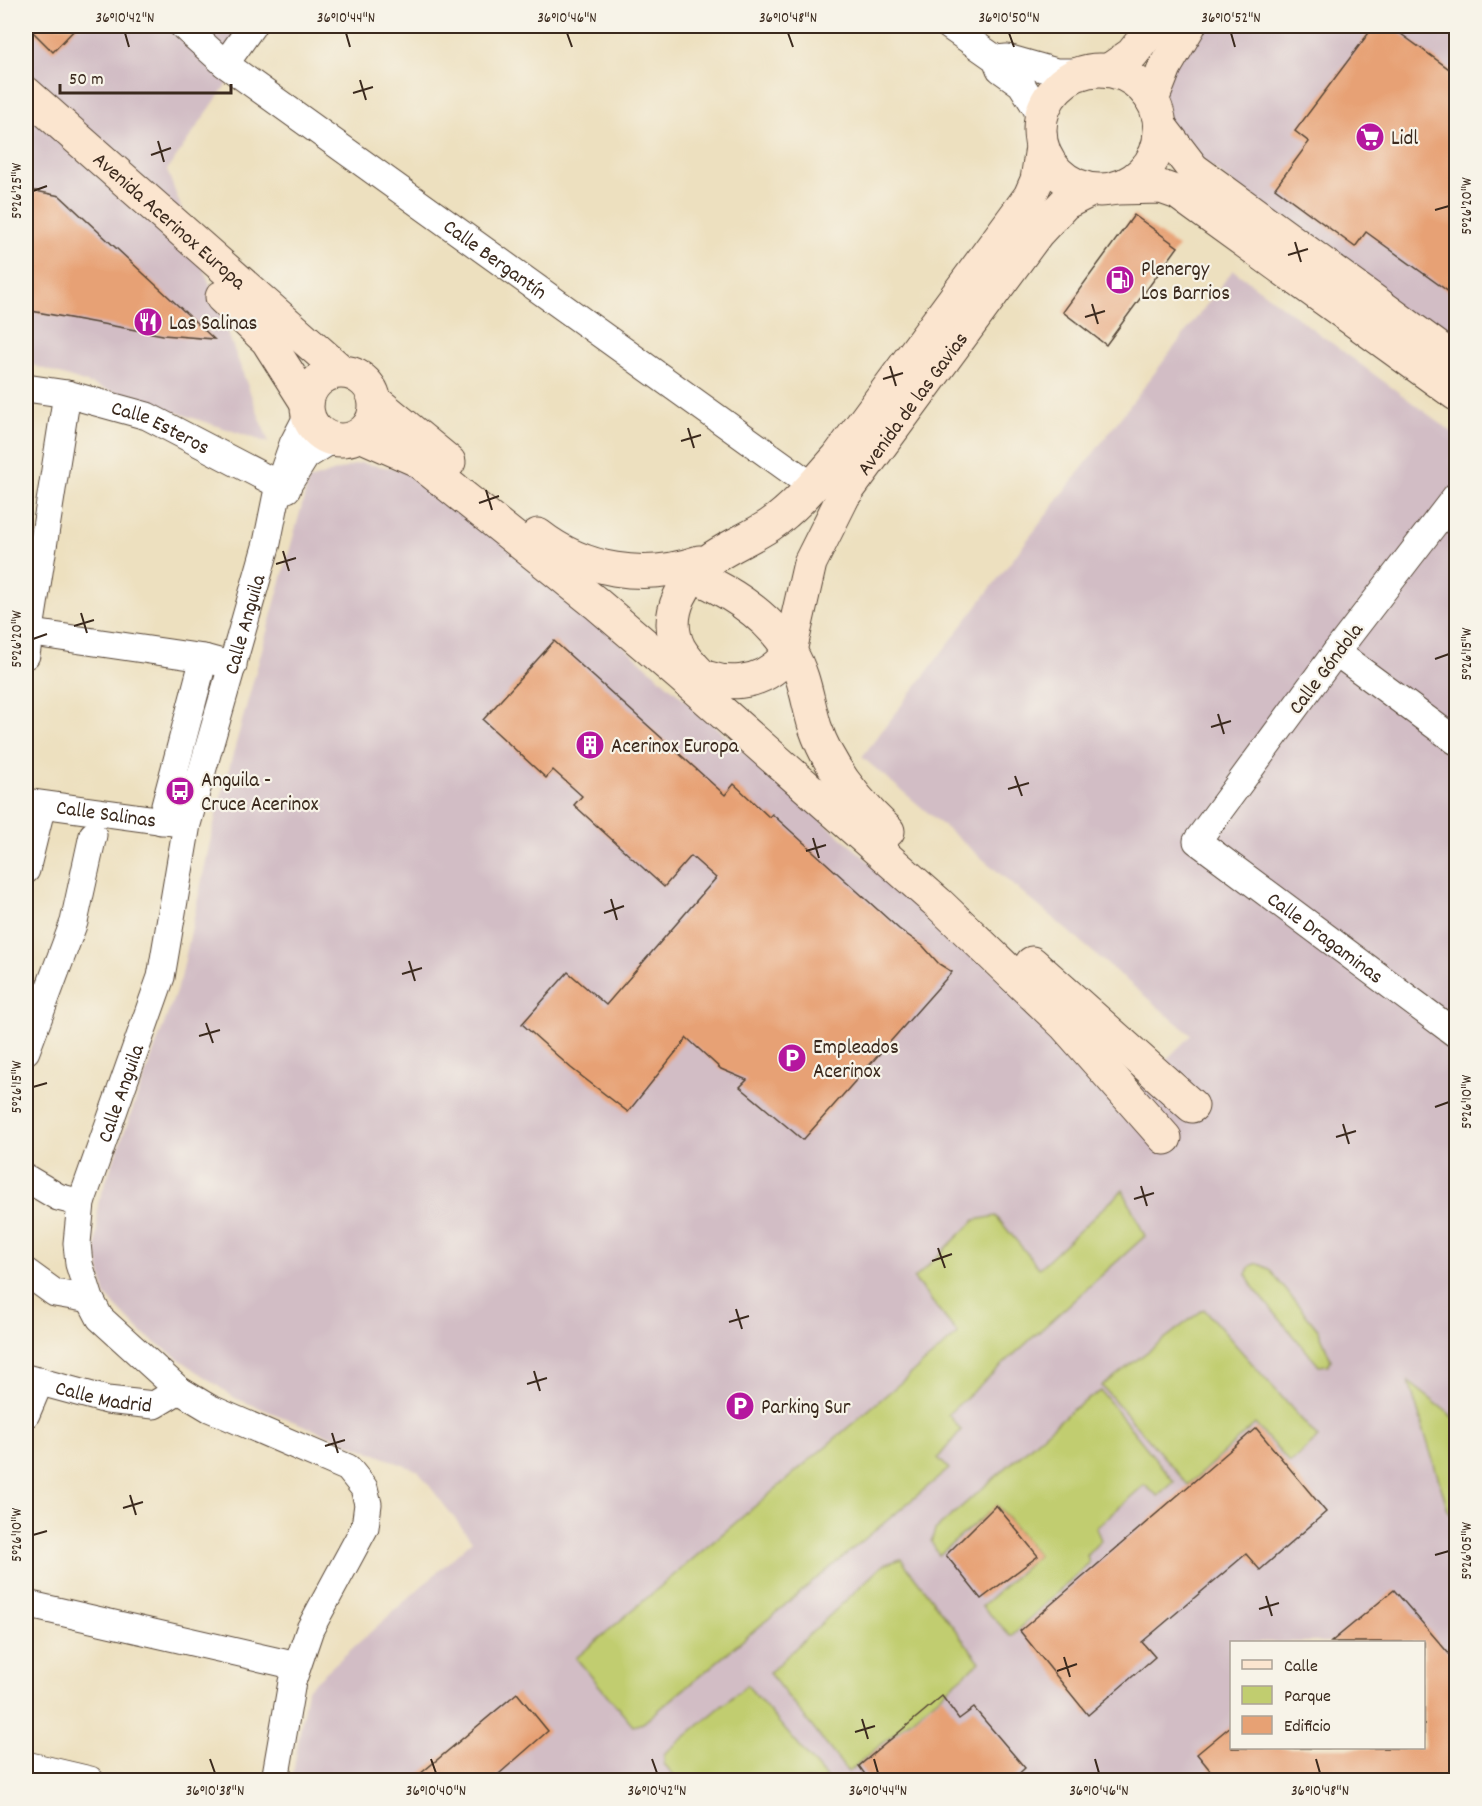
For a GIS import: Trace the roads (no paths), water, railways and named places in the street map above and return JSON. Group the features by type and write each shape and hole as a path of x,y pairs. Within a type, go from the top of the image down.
{"street":[{"name":"Calle Bergantín","path":"183,26 225,63 812,486"},
{"path":"225,63 252,26"},
{"path":"949,26 996,59 1000,69 1028,93 1055,171 1077,186 1104,189 1161,187 1178,193 1456,394"},
{"path":"1041,134 1050,95 1059,85 1132,54 1154,26"},
{"path":"1104,189 1141,175 1156,153 1156,113 1165,67 1189,26"},
{"path":"996,59 1007,58 1056,72 1096,71 1134,80 1193,169 1456,361"},
{"name":"Avenida Acerinox Europa","path":"26,93 341,371"},
{"name":"Avenida Acerinox Europa","path":"26,114 267,340 308,409"},
{"name":"Avenida de las Gavias","path":"695,567 771,524 812,486 838,457 1030,196 1037,180 1041,134"},
{"name":"Avenida de las Gavias","path":"790,651 810,563 844,495 1037,233 1065,203 1104,189"},
{"path":"1165,1138 1065,1025 938,903 680,675 551,567 417,460 347,437 318,431 308,409 309,394 318,380 325,375 341,371 351,373 367,383 375,401 554,547 596,565 630,572 695,567 765,620 790,651 803,676 815,726 826,754 858,803 1192,1106"},
{"name":"Calle Esteros","path":"26,388 67,394 147,416 283,486"},
{"path":"67,394 27,640 204,658 233,666"},
{"path":"347,437 372,420 375,401"},
{"name":"Calle Anguila","path":"174,822 233,666 293,444 308,409"},
{"name":"Calle Anguila","path":"283,486 306,456 347,437"},
{"name":"Calle Góndola","path":"1197,841 1336,652 1456,496"},
{"path":"551,567 605,597 684,666 704,678 731,683 754,680 771,671 790,651"},
{"path":"695,567 675,607 674,625 680,649 704,678 780,748 809,779 825,803"},
{"path":"1336,652 1456,741"},
{"name":"Calle Anguila","path":"204,658 174,822 161,977 81,1203 76,1243 79,1264 90,1299 100,1318 179,1390 209,1408 348,1468 364,1488 368,1504 365,1527 310,1629 297,1666"},
{"path":"26,870 34,803"},
{"name":"Calle Salinas","path":"34,803 174,822"},
{"path":"26,1051 71,931 93,835"},
{"name":"Calle Dragaminas","path":"1197,841 1456,1034"},
{"path":"26,1178 58,1197 81,1203"},
{"path":"26,1272 55,1293 90,1299"},
{"path":"26,1413 33,1379"},
{"name":"Calle Madrid","path":"33,1379 108,1400 154,1405 179,1390"},
{"path":"26,1604 297,1666 275,1780"},
{"path":"26,1765 90,1780"}],"place":[{"name":"Lidl","path":"1370,137"},
{"name":"Plenergy Los Barrios","path":"1120,280"},
{"name":"Las Salinas","path":"148,322"},
{"name":"Acerinox Europa","path":"590,745"},
{"name":"Anguila - Cruce Acerinox","path":"180,791"},
{"name":"Empleados Acerinox","path":"792,1058"},
{"name":"Parking Sur","path":"740,1406"}]}
